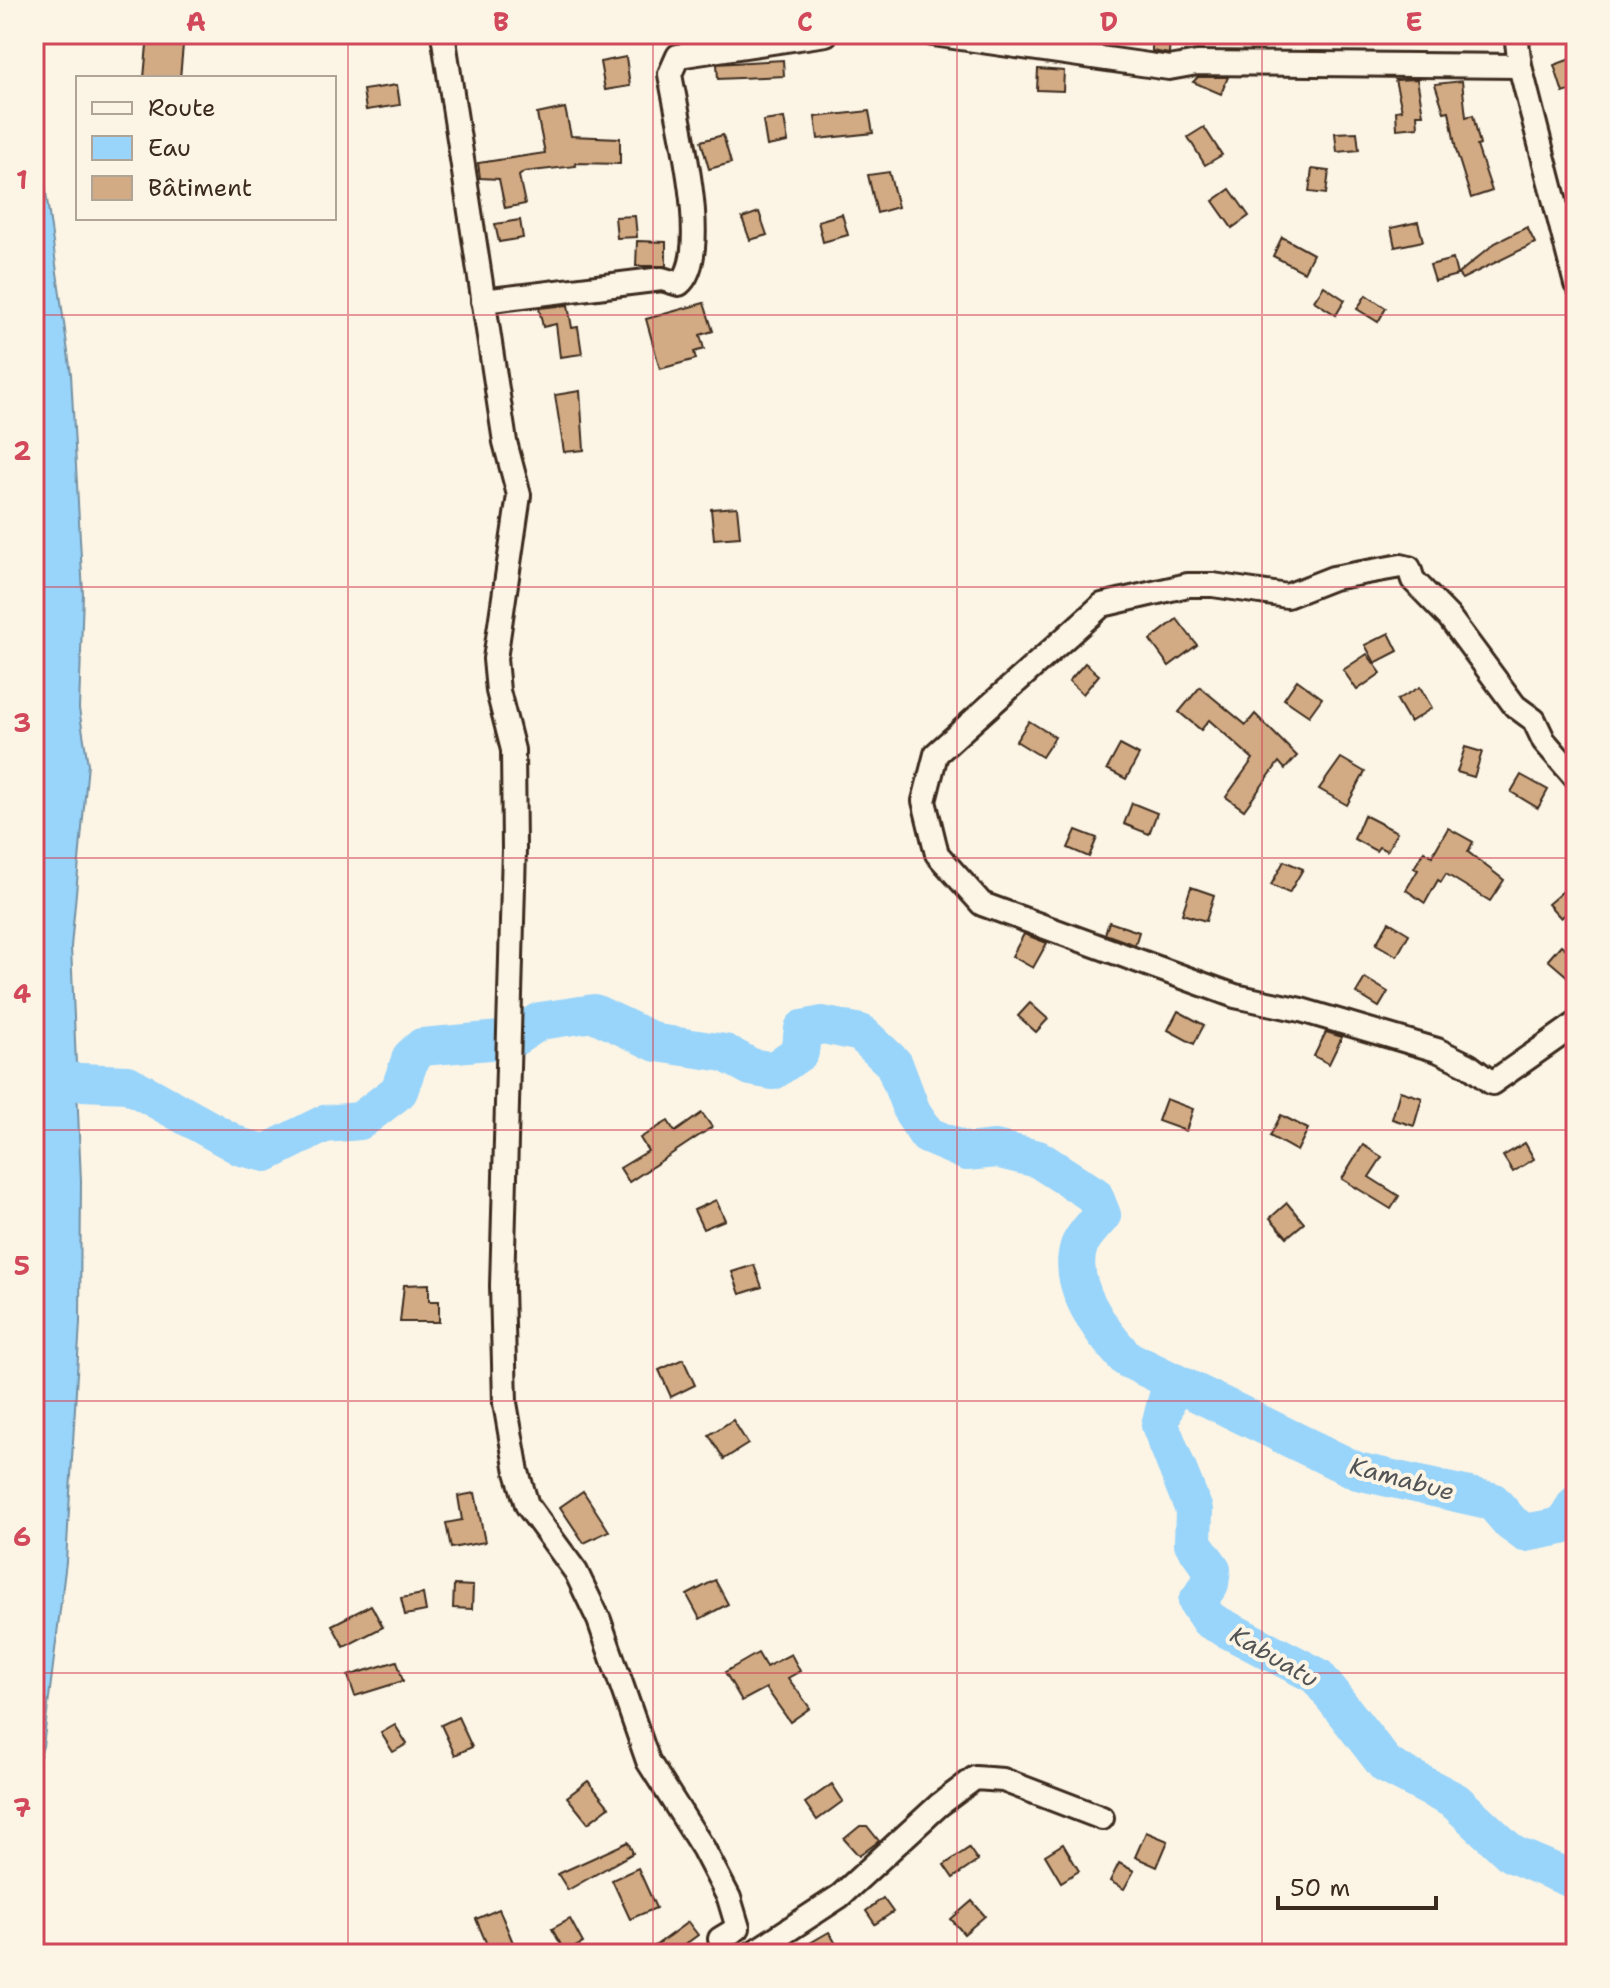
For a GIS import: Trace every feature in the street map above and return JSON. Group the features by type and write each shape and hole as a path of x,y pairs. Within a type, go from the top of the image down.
{"street":[{"path":"443,34 505,442 519,495 495,659 498,691 513,750 503,1301 505,1403 517,1472 527,1505 576,1572 599,1620 648,1761 703,1848 729,1898 738,1928 720,1946"},
{"path":"483,301 662,279 679,284 689,277 695,261 695,221 670,74 672,65 678,56 826,34"},
{"path":"933,34 1169,68 1197,63 1520,66"},
{"path":"1516,34 1520,66 1576,284"},
{"path":"1576,778 1544,741 1534,720 1515,706 1449,617 1413,580 1409,568 1401,566 1333,578 1287,596 1213,585 1188,585 1102,605 936,754 924,801 937,854 982,904 1235,996 1329,1018 1437,1050 1468,1065 1492,1083 1576,1024"},
{"path":"720,1946 753,1954 840,1896 939,1805 975,1778 1003,1780 1102,1818"}],"water":[{"path":"34,34 38,34 45,185 71,374 83,594 79,709 88,764 71,947 81,1181 80,1322 66,1562 43,1746 34,1776"}],"building":[{"path":"148,34 184,34 180,76 144,76"},
{"path":"1152,37 1170,38 1169,54 1152,51"},
{"path":"626,57 630,86 605,90 600,62"},
{"path":"1576,57 1576,89 1563,93 1554,65"},
{"path":"783,60 784,76 718,79 717,64"},
{"path":"1038,69 1064,71 1063,91 1037,90"},
{"path":"1198,77 1228,77 1221,94 1193,82"},
{"path":"1417,79 1423,114 1417,114 1418,127 1397,129 1396,111 1402,110 1395,80"},
{"path":"1462,81 1466,117 1473,115 1480,145 1477,146 1492,191 1471,198 1456,150 1449,111 1444,112 1435,84"},
{"path":"397,85 400,105 366,110 363,90"},
{"path":"565,108 571,136 620,138 620,164 575,163 576,166 524,172 519,176 525,204 505,208 499,179 480,178 478,163 545,153 537,114"},
{"path":"869,111 873,133 818,139 815,117"},
{"path":"784,118 788,142 767,146 763,121"},
{"path":"1204,127 1222,155 1205,165 1188,137"},
{"path":"1357,132 1359,150 1337,152 1335,133"},
{"path":"723,135 731,163 709,169 701,141"},
{"path":"1312,169 1329,171 1326,194 1309,192"},
{"path":"889,172 898,207 877,213 868,175"},
{"path":"1230,189 1249,216 1232,228 1213,201"},
{"path":"759,212 767,235 750,240 742,218"},
{"path":"842,214 848,235 823,242 818,221"},
{"path":"635,216 637,237 617,238 615,217"},
{"path":"520,220 523,238 499,242 495,224"},
{"path":"1418,222 1423,241 1395,247 1391,228"},
{"path":"1527,227 1535,243 1462,279 1458,274 1495,243"},
{"path":"1282,237 1313,254 1304,272 1273,256"},
{"path":"637,241 666,242 666,266 636,266"},
{"path":"1453,259 1457,275 1435,281 1430,265"},
{"path":"1324,286 1345,300 1336,315 1314,301"},
{"path":"1366,295 1386,308 1378,322 1357,309"},
{"path":"704,303 713,331 700,335 704,349 694,352 696,359 660,369 646,319"},
{"path":"568,305 572,328 578,327 582,354 560,357 556,324 543,327 539,308"},
{"path":"580,391 584,450 564,452 555,395"},
{"path":"737,507 740,537 714,539 711,509"},
{"path":"1177,619 1197,645 1169,666 1150,640"},
{"path":"1389,633 1398,651 1375,663 1365,645"},
{"path":"1367,654 1381,673 1357,690 1343,670"},
{"path":"1085,663 1099,675 1083,694 1069,681"},
{"path":"1297,680 1322,698 1309,716 1284,699"},
{"path":"1200,687 1246,725 1255,714 1297,756 1285,769 1279,762 1244,810 1226,797 1253,759 1209,720 1201,730 1179,712"},
{"path":"1420,687 1432,708 1410,722 1397,700"},
{"path":"1029,721 1055,737 1042,757 1016,741"},
{"path":"1120,745 1139,755 1126,779 1107,769"},
{"path":"1465,747 1482,752 1474,777 1457,772"},
{"path":"1341,758 1365,772 1347,805 1319,789"},
{"path":"1521,775 1548,790 1538,808 1511,792"},
{"path":"1132,803 1157,813 1149,834 1124,824"},
{"path":"1364,815 1397,832 1387,851 1379,847 1376,851 1354,839"},
{"path":"1448,828 1473,842 1468,852 1504,880 1490,901 1446,874 1441,882 1438,880 1425,903 1406,890 1418,870 1414,868 1424,851 1432,856"},
{"path":"1076,830 1097,838 1089,857 1068,848"},
{"path":"1284,861 1303,869 1289,893 1271,885"},
{"path":"1576,880 1576,905 1561,918 1548,904"},
{"path":"1191,887 1214,895 1206,921 1182,914"},
{"path":"1109,922 1139,932 1135,945 1105,934"},
{"path":"1389,922 1409,934 1397,956 1376,944"},
{"path":"1024,934 1047,943 1033,968 1012,956"},
{"path":"1561,945 1576,957 1576,984 1548,960"},
{"path":"1365,978 1388,992 1379,1007 1356,993"},
{"path":"1030,1003 1048,1019 1036,1032 1018,1016"},
{"path":"1178,1011 1204,1025 1194,1044 1168,1030"},
{"path":"1326,1032 1342,1037 1329,1064 1314,1056"},
{"path":"1400,1091 1422,1098 1414,1126 1392,1119"},
{"path":"1166,1099 1193,1109 1186,1131 1158,1121"},
{"path":"702,1113 712,1127 629,1182 620,1168 648,1151 640,1138 668,1121 675,1132"},
{"path":"1281,1115 1308,1129 1297,1151 1270,1136"},
{"path":"1525,1143 1534,1159 1513,1172 1503,1156"},
{"path":"1363,1145 1382,1157 1369,1177 1399,1196 1391,1209 1342,1179"},
{"path":"716,1200 725,1220 703,1229 694,1210"},
{"path":"1287,1203 1304,1223 1287,1237 1270,1218"},
{"path":"754,1265 762,1287 740,1294 732,1272"},
{"path":"429,1284 429,1301 439,1301 439,1322 400,1322 404,1285"},
{"path":"683,1359 695,1385 671,1397 659,1370"},
{"path":"733,1420 748,1444 724,1459 709,1435"},
{"path":"583,1491 609,1531 584,1543 560,1507"},
{"path":"475,1493 485,1542 451,1548 446,1523 462,1520 458,1496"},
{"path":"715,1580 728,1604 700,1619 687,1595"},
{"path":"454,1585 473,1586 472,1609 453,1608"},
{"path":"423,1594 426,1611 405,1615 401,1598"},
{"path":"371,1605 383,1627 344,1647 332,1625"},
{"path":"758,1653 766,1667 791,1654 800,1671 788,1678 810,1708 790,1722 766,1688 742,1701 725,1672"},
{"path":"397,1661 403,1681 355,1696 348,1676"},
{"path":"458,1717 472,1747 455,1755 441,1725"},
{"path":"395,1725 407,1744 393,1752 381,1733"},
{"path":"588,1781 609,1807 588,1823 567,1797"},
{"path":"832,1784 843,1801 817,1820 805,1803"},
{"path":"860,1826 867,1826 879,1841 859,1856 844,1839"},
{"path":"1146,1832 1168,1841 1157,1867 1135,1857"},
{"path":"628,1842 633,1853 568,1890 558,1874"},
{"path":"1063,1844 1079,1871 1061,1882 1045,1855"},
{"path":"969,1848 978,1861 953,1878 944,1865"},
{"path":"1119,1863 1134,1871 1124,1889 1110,1881"},
{"path":"638,1868 656,1908 630,1919 612,1880"},
{"path":"883,1898 893,1912 875,1924 866,1911"},
{"path":"972,1901 985,1916 964,1934 951,1919"},
{"path":"499,1909 514,1945 491,1954 476,1919"},
{"path":"570,1919 583,1943 565,1952 552,1929"},
{"path":"688,1922 698,1935 672,1954 644,1954"},
{"path":"829,1932 842,1954 791,1954"}],"waterway":[{"name":"Kamabue","path":"34,1080 128,1084 241,1147 266,1153 324,1124 360,1121 399,1091 411,1057 422,1047 512,1039 540,1021 594,1013 657,1043 725,1053 751,1067 773,1071 800,1052 803,1029 823,1025 861,1033 894,1064 912,1112 927,1135 967,1152 995,1149 1038,1159 1094,1195 1102,1215 1079,1246 1076,1261 1078,1276 1082,1292 1097,1322 1127,1359 1357,1471 1492,1501 1511,1523 1525,1533 1562,1526 1576,1504"},
{"name":"Kabuatu","path":"1172,1381 1160,1425 1194,1510 1193,1543 1212,1569 1210,1584 1197,1602 1209,1620 1317,1676 1386,1765 1455,1801 1512,1854 1576,1881"}]}
